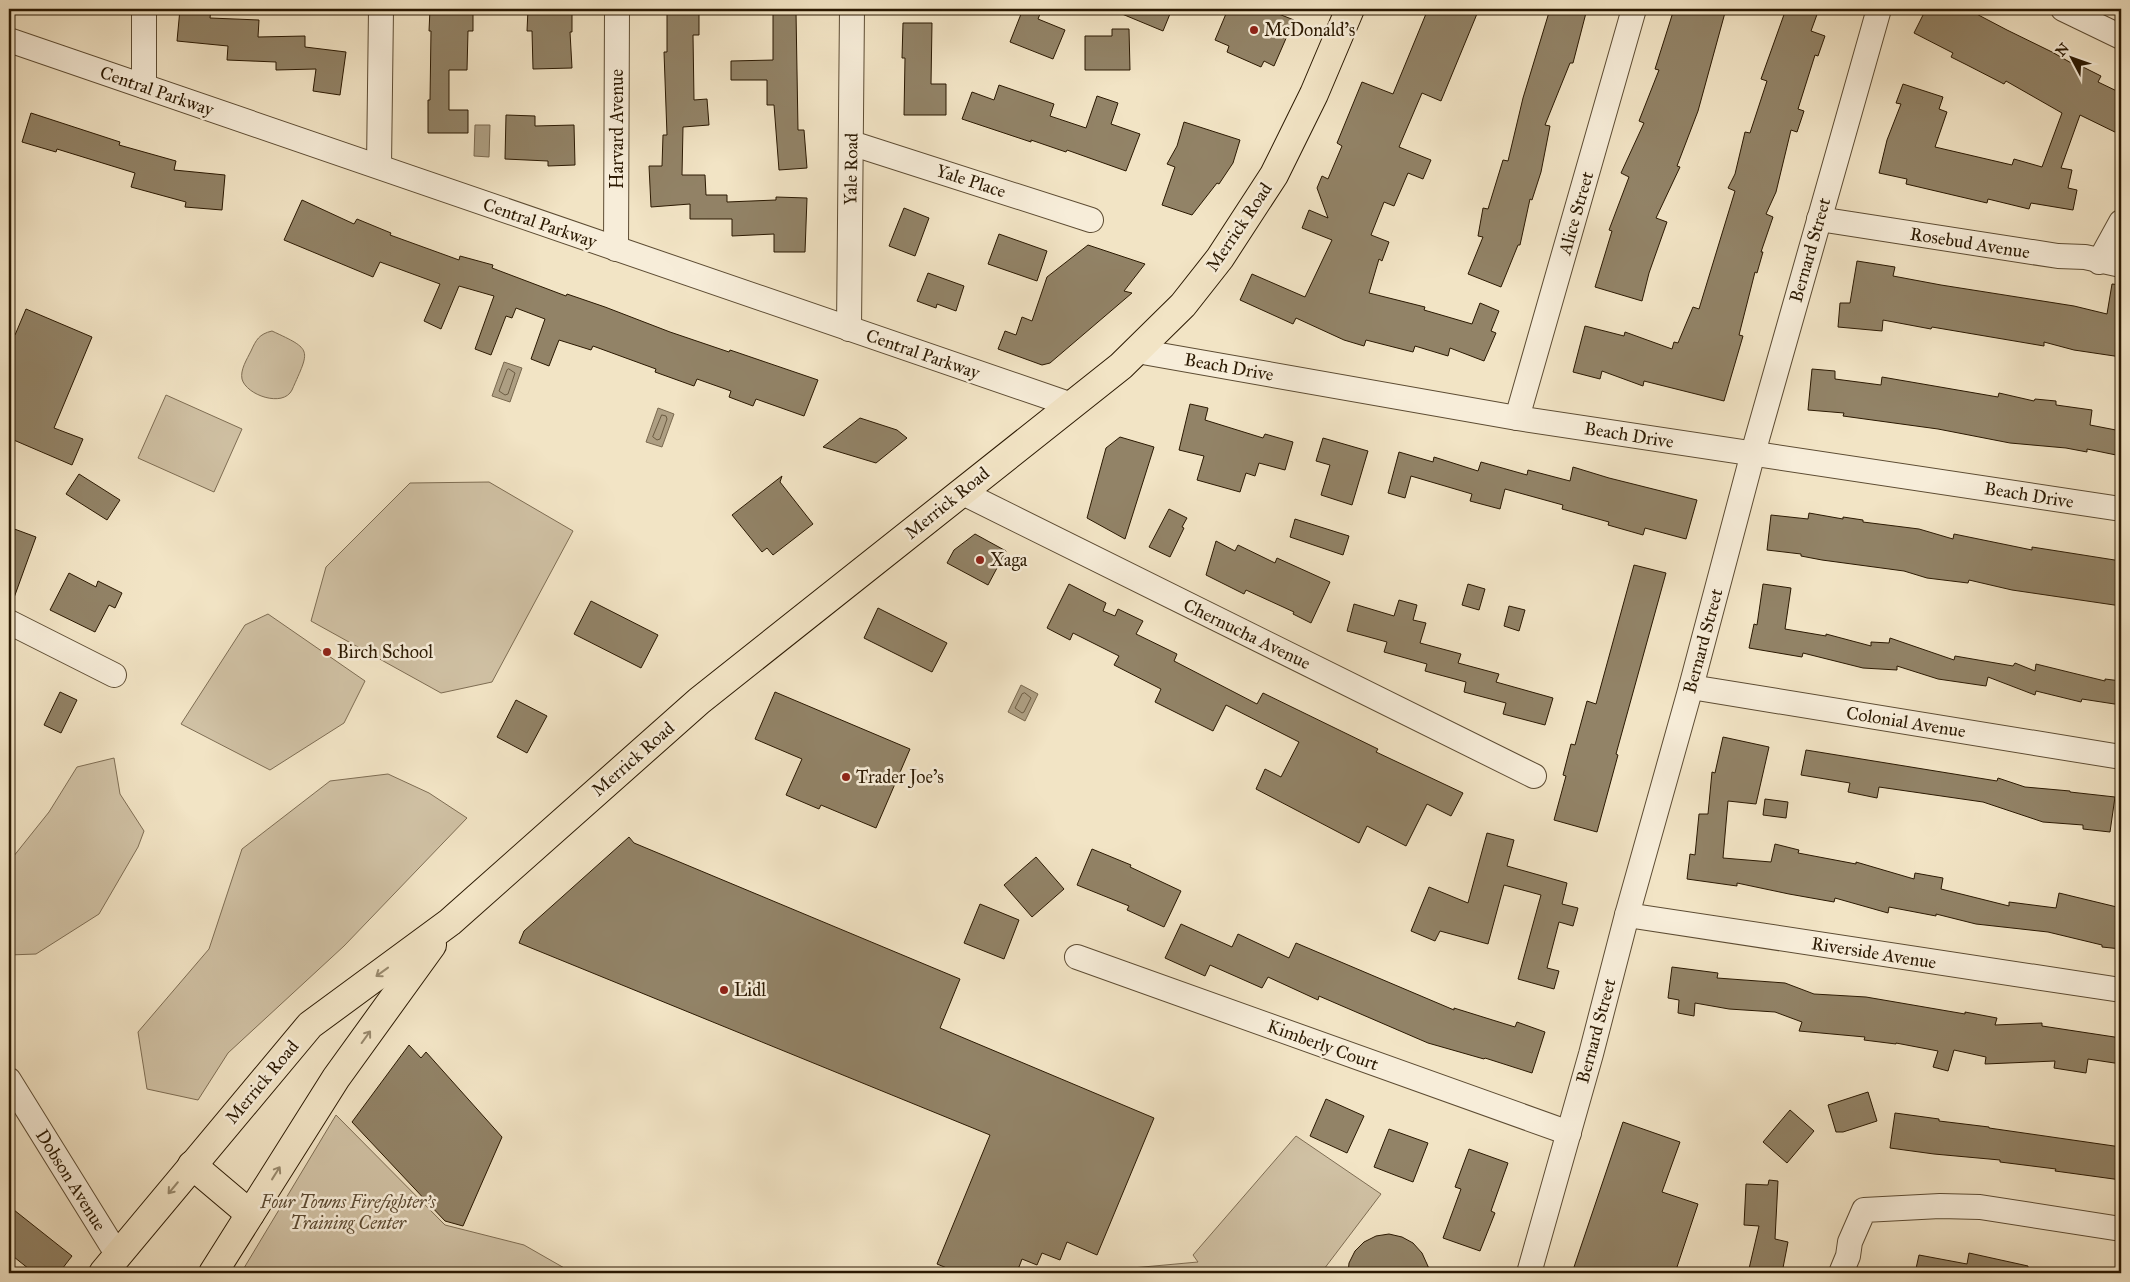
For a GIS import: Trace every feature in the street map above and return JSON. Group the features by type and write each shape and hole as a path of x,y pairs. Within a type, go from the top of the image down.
{"main road":[{"name":"Merrick Road","path":"110,1263 310,1025 450,922 689,710 863,573 1138,351 1184,305 1220,258 1274,175 1314,94 1350,9"},
{"name":"Merrick Road","path":"213,1273 336,1078 450,922"},
{"path":"192,1165 250,1214"}],"street":[{"path":"144,9 144,86"},
{"path":"379,166 381,9"},
{"name":"Harvard Avenue","path":"616,248 618,9"},
{"name":"Yale Road","path":"849,329 852,9"},
{"name":"Alice Street","path":"1517,418 1634,9"},
{"name":"Bernard Street","path":"1529,1273 1691,687 1753,453 1879,9"},
{"path":"2063,9 2121,37"},
{"name":"Central Parkway","path":"9,40 379,166 444,191 616,248 1072,405"},
{"name":"Yale Place","path":"851,142 1091,220"},
{"name":"Rosebud Avenue","path":"1819,219 2058,256 2084,258 2110,264"},
{"path":"2110,264 2121,222"},
{"name":"Beach Drive","path":"1138,351 1517,418 2121,509"},
{"name":"Chernucha Avenue","path":"961,492 1534,776"},
{"path":"9,622 114,675"},
{"name":"Colonial Avenue","path":"1691,687 2121,757"},
{"name":"Riverside Avenue","path":"1627,915 2121,990"},
{"name":"Kimberly Court","path":"1077,957 1569,1133"},
{"name":"Dobson Avenue","path":"9,1080 110,1263"},
{"path":"1842,1273 1848,1256 1850,1242 1864,1210 1940,1206 1980,1207 2121,1229"}],"green space":[{"path":"272,331 295,342 304,352 302,366 292,390 281,398 273,399 250,390 242,379 244,365 256,341 264,334"},
{"path":"166,395 242,429 214,492 138,458"},
{"path":"489,482 573,531 492,682 441,693 311,621 326,567 410,483"},
{"path":"268,614 365,681 344,723 270,770 181,724 245,625"},
{"path":"114,758 120,794 144,831 138,847 99,914 36,954 9,955 9,862 49,812 77,767"},
{"path":"388,774 429,793 467,818 344,946 228,1053 198,1100 147,1089 138,1032 209,949 242,849 330,781"},
{"name":"Four Towns Firefighter's Training Center","path":"336,1115 445,1225 524,1245 573,1273 241,1273"},
{"path":"1296,1136 1381,1194 1321,1273 1077,1273 1198,1262 1193,1255"}],"water":[{"path":"475,125 490,125 489,157 474,156"},
{"path":"504,362 522,368 510,402 492,396"},
{"path":"658,408 674,414 662,447 646,442"},
{"path":"1021,685 1038,694 1025,721 1008,712"}],"building":[{"path":"180,9 211,9 210,18 259,20 258,37 305,36 305,47 346,52 340,95 313,91 316,69 276,70 276,62 227,60 228,46 177,41"},
{"path":"430,9 473,9 473,31 468,31 467,70 449,70 449,110 468,110 468,133 428,133"},
{"path":"528,9 572,9 572,32 570,32 572,68 533,69 532,31 527,31"},
{"path":"667,9 699,9 699,35 693,35 694,100 707,99 709,125 683,127 682,175 705,175 706,195 727,195 727,202 776,200 776,197 807,198 805,252 774,252 774,234 732,236 732,219 690,219 690,204 651,207 649,166 662,166 663,135 667,135 664,52 667,52"},
{"path":"1023,9 1042,9 1038,19 1065,30 1053,59 1010,42"},
{"path":"1110,9 1172,9 1163,31"},
{"name":"McDonald's","path":"1228,9 1266,9 1294,20 1274,66 1264,61 1261,67 1227,52 1229,46 1215,40"},
{"path":"1428,9 1479,9 1441,101 1422,93 1399,147 1431,160 1423,179 1408,173 1394,206 1384,202 1371,235 1389,242 1382,261 1379,259 1369,293 1425,307 1424,310 1472,324 1480,303 1499,311 1491,331 1496,333 1484,361 1450,348 1448,356 1415,346 1413,352 1366,340 1364,346 1344,340 1296,318 1293,324 1240,300 1252,274 1305,297 1332,240 1302,228 1309,210 1328,218 1317,188 1322,176 1328,179 1342,146 1337,143 1362,82 1393,94"},
{"path":"1550,9 1587,9 1573,63 1570,63 1545,125 1550,126 1541,172 1532,200 1530,199 1520,245 1518,245 1501,287 1468,274 1483,237 1478,236 1483,208 1488,209 1503,160 1508,161 1523,98"},
{"path":"1674,9 1726,9 1698,111 1677,166 1680,167 1656,218 1667,222 1649,273 1642,301 1595,287 1612,231 1609,230 1629,177 1621,173 1644,123 1639,121 1659,70 1655,69"},
{"path":"1786,9 1819,9 1811,31 1825,36 1818,56 1815,55 1798,109 1804,111 1797,132 1791,130 1776,192 1766,214 1773,217 1761,252 1763,252 1757,273 1755,272 1739,335 1743,336 1724,401 1644,381 1643,386 1602,371 1600,379 1573,372 1585,326 1624,336 1625,332 1672,349 1674,342 1678,343 1693,307 1699,309 1735,191 1728,188 1735,174 1745,132 1750,133 1767,81 1761,79"},
{"path":"1926,9 1967,9 2080,68 2081,66 2101,76 2098,82 2121,93 2121,135 2080,115 2061,168 2072,170 2068,188 2077,190 2073,210 2031,203 2029,209 1988,199 1987,203 1906,184 1907,179 1879,173 1887,140 1901,104 1896,103 1903,84 1943,97 1939,109 1947,112 1935,147 2012,165 2014,159 2042,167 2062,113 2006,81 2004,84 1951,57 1953,53 1914,33"},
{"path":"773,12 796,12 798,130 804,130 807,168 779,170 774,105 767,105 767,80 731,80 731,61 773,60"},
{"path":"903,23 932,23 931,84 946,84 946,115 904,115 905,58 902,58"},
{"path":"1112,29 1129,29 1130,70 1085,70 1085,36 1112,36"},
{"path":"999,85 1054,104 1050,116 1086,128 1097,96 1118,103 1111,124 1140,134 1126,171 1067,150 1066,152 1031,140 1031,142 962,119 972,92 994,100"},
{"path":"31,113 120,142 119,145 176,161 174,170 225,175 222,210 185,207 186,202 131,187 135,173 57,149 56,152 22,142"},
{"path":"506,115 535,116 535,126 574,125 575,165 548,166 548,161 505,159"},
{"path":"1184,122 1240,140 1233,163 1219,184 1217,183 1192,215 1162,205 1175,167 1167,164 1177,146"},
{"path":"302,200 354,224 357,219 391,233 390,235 459,260 460,256 493,265 492,268 566,296 567,294 670,332 818,380 804,416 756,399 753,406 729,397 731,391 697,379 694,386 655,372 656,369 593,346 591,350 559,340 549,366 531,359 545,319 516,308 512,318 506,316 491,355 475,349 494,296 459,286 441,329 424,321 440,284 380,262 373,277 284,240"},
{"path":"904,208 929,218 915,256 889,246"},
{"path":"999,234 1047,251 1037,281 988,264"},
{"path":"1088,245 1145,264 1124,291 1132,293 1050,363 1042,365 998,349 1005,331 1016,335 1022,317 1032,321 1047,277"},
{"path":"1857,261 1895,267 1893,276 2074,306 2107,314 2112,284 2121,285 2121,357 2074,350 2044,342 2044,346 1883,320 1882,331 1838,327 1840,303 1850,303"},
{"path":"928,273 964,286 956,311 937,304 936,308 917,301"},
{"path":"26,309 92,337 54,428 83,439 72,465 9,438 9,332 15,335"},
{"path":"1812,369 1835,371 1835,379 1881,385 1882,377 1998,397 1999,393 2034,401 2035,399 2056,401 2056,405 2092,410 2090,425 2121,431 2121,456 2087,449 2087,452 2066,448 2010,443 1938,429 1843,416 1844,413 1808,410"},
{"path":"1190,404 1208,408 1205,420 1263,438 1265,434 1293,442 1285,470 1259,463 1255,476 1246,473 1240,492 1197,480 1204,456 1179,450"},
{"path":"860,418 897,430 907,438 876,463 823,447"},
{"path":"1120,437 1154,447 1125,539 1087,518 1106,448"},
{"path":"1323,438 1368,451 1352,505 1321,495 1330,465 1316,461"},
{"path":"1399,452 1433,462 1434,457 1478,471 1481,462 1527,475 1528,470 1570,481 1573,467 1697,500 1686,539 1645,528 1643,535 1608,525 1609,522 1562,509 1563,505 1505,489 1500,509 1470,501 1472,494 1411,476 1405,498 1388,493"},
{"path":"79,474 120,500 107,520 66,494"},
{"path":"782,476 780,482 813,524 773,555 767,548 762,552 732,515"},
{"path":"1169,509 1187,518 1170,557 1149,547"},
{"path":"1809,513 1919,529 1953,539 1954,534 2032,550 2032,547 2121,561 2121,606 2012,590 1969,580 1968,583 1927,578 1904,571 1822,560 1801,556 1801,554 1767,550 1771,515 1808,519"},
{"path":"1295,519 1349,536 1343,555 1290,537"},
{"path":"9,527 36,537 11,606 9,605"},
{"path":"975,534 1006,551 988,585 947,563 954,550"},
{"path":"1216,541 1235,551 1238,545 1275,563 1277,558 1330,582 1311,623 1293,614 1294,612 1246,590 1244,594 1206,575"},
{"path":"1634,565 1666,573 1616,754 1618,755 1597,832 1554,820 1566,776 1563,775 1571,744 1575,745 1587,701 1596,704"},
{"path":"69,573 96,587 98,581 122,593 115,608 109,605 95,632 50,610"},
{"path":"1069,584 1106,603 1103,611 1115,616 1118,609 1143,621 1136,634 1177,654 1174,661 1257,704 1263,693 1378,749 1376,752 1463,793 1451,816 1427,804 1406,846 1367,826 1359,843 1256,789 1265,769 1281,777 1299,742 1226,705 1213,731 1155,702 1161,689 1114,665 1119,656 1073,633 1070,640 1047,628"},
{"path":"1468,584 1485,589 1479,610 1462,605"},
{"path":"1763,584 1791,588 1785,629 1826,636 1826,634 1871,646 1871,642 1889,643 1890,638 1954,660 1955,656 2013,666 2015,663 2035,671 2036,664 2105,681 2105,679 2121,681 2121,705 2082,699 2081,702 2036,691 2035,695 1988,677 1986,686 1938,679 1897,666 1897,670 1863,668 1803,653 1802,657 1749,648 1754,624 1757,625"},
{"path":"1399,600 1417,605 1413,620 1426,623 1420,643 1461,654 1458,663 1499,674 1496,682 1553,698 1545,725 1503,714 1506,703 1464,692 1466,682 1425,671 1427,664 1384,652 1387,642 1347,631 1354,604 1394,616"},
{"path":"591,601 658,635 641,668 574,634"},
{"path":"1509,606 1525,610 1519,631 1504,626"},
{"path":"878,608 947,643 932,672 864,638"},
{"path":"60,692 77,700 61,733 44,725"},
{"name":"Trader Joe's","path":"775,692 910,749 876,828 821,805 819,809 786,795 802,759 755,739"},
{"path":"516,700 547,716 527,753 497,737"},
{"path":"1723,737 1769,747 1756,804 1728,801 1723,858 1771,862 1775,844 1799,850 1798,853 1856,864 1856,862 1914,879 1915,873 1943,878 1941,889 2009,906 2009,902 2056,908 2059,893 2121,908 2121,949 2102,947 2102,945 2048,932 1976,924 1936,914 1936,916 1889,907 1888,913 1835,898 1834,902 1737,883 1737,886 1687,879 1690,854 1695,855 1699,814 1708,814 1712,772 1715,773"},
{"path":"1806,750 1997,781 1998,778 2025,787 2115,797 2110,832 2083,829 2083,825 2043,822 1983,802 1879,787 1877,798 1848,792 1850,783 1801,775"},
{"path":"1765,799 1788,802 1786,818 1763,815"},
{"path":"1487,833 1514,840 1507,866 1567,883 1562,904 1578,908 1573,926 1559,922 1547,968 1559,971 1554,989 1518,979 1541,895 1504,885 1488,944 1440,931 1435,941 1411,931 1429,887 1468,903"},
{"path":"629,837 634,843 960,979 940,1028 1154,1118 1097,1255 1067,1242 1060,1260 1042,1253 1037,1265 1022,1259 1019,1267 1001,1273 959,1273 937,1264 990,1135 519,943 524,931"},
{"path":"1092,849 1131,865 1130,867 1181,891 1164,927 1127,910 1129,906 1077,885"},
{"path":"1036,857 1064,889 1032,917 1004,885"},
{"path":"980,904 1019,920 1004,959 964,943"},
{"path":"1181,924 1232,947 1238,934 1289,958 1296,943 1454,1010 1454,1008 1515,1027 1517,1022 1545,1032 1532,1073 1428,1043 1319,996 1318,1000 1268,977 1262,988 1210,965 1205,976 1165,958"},
{"path":"1672,967 1718,973 1717,978 1785,983 1814,994 1866,997 1965,1014 1965,1012 1997,1018 1995,1025 2042,1023 2042,1026 2121,1038 2121,1064 2088,1059 2086,1073 2054,1068 2055,1061 1985,1064 1986,1057 1954,1050 1948,1071 1933,1067 1938,1051 1896,1043 1864,1040 1865,1037 1799,1031 1802,1022 1775,1012 1729,1009 1695,1003 1694,1016 1678,1013 1679,1000 1668,998"},
{"path":"409,1045 421,1058 426,1052 502,1137 463,1226 445,1221 352,1122"},
{"path":"1868,1092 1877,1121 1843,1132 1836,1132 1828,1105"},
{"path":"1326,1099 1364,1116 1347,1153 1310,1136"},
{"path":"1790,1110 1814,1131 1787,1163 1763,1142"},
{"path":"1895,1113 2121,1147 2121,1180 2000,1162 2000,1160 1890,1148"},
{"path":"1623,1122 1680,1142 1662,1192 1698,1204 1675,1273 1572,1273"},
{"path":"1389,1129 1428,1143 1413,1182 1374,1167"},
{"path":"1469,1149 1508,1163 1491,1211 1495,1213 1480,1251 1443,1238 1461,1189 1455,1187"},
{"path":"1769,1180 1778,1181 1775,1239 1788,1242 1782,1273 1748,1273 1759,1226 1744,1225 1746,1184 1768,1185"},
{"path":"9,1206 72,1256 59,1273 34,1273 9,1253"},
{"path":"1389,1234 1402,1237 1413,1243 1422,1253 1431,1273 1348,1273 1349,1263 1355,1251 1364,1242 1376,1236"},
{"path":"1969,1253 2028,1266 2028,1273 1915,1273 1919,1255 1967,1264"}],"place":[{"name":"McDonald's","path":"1254,30"},
{"name":"Xaga","path":"980,560"},
{"name":"Birch School","path":"327,652"},
{"name":"Trader Joe's","path":"846,777"},
{"name":"Lidl","path":"724,990"}]}
